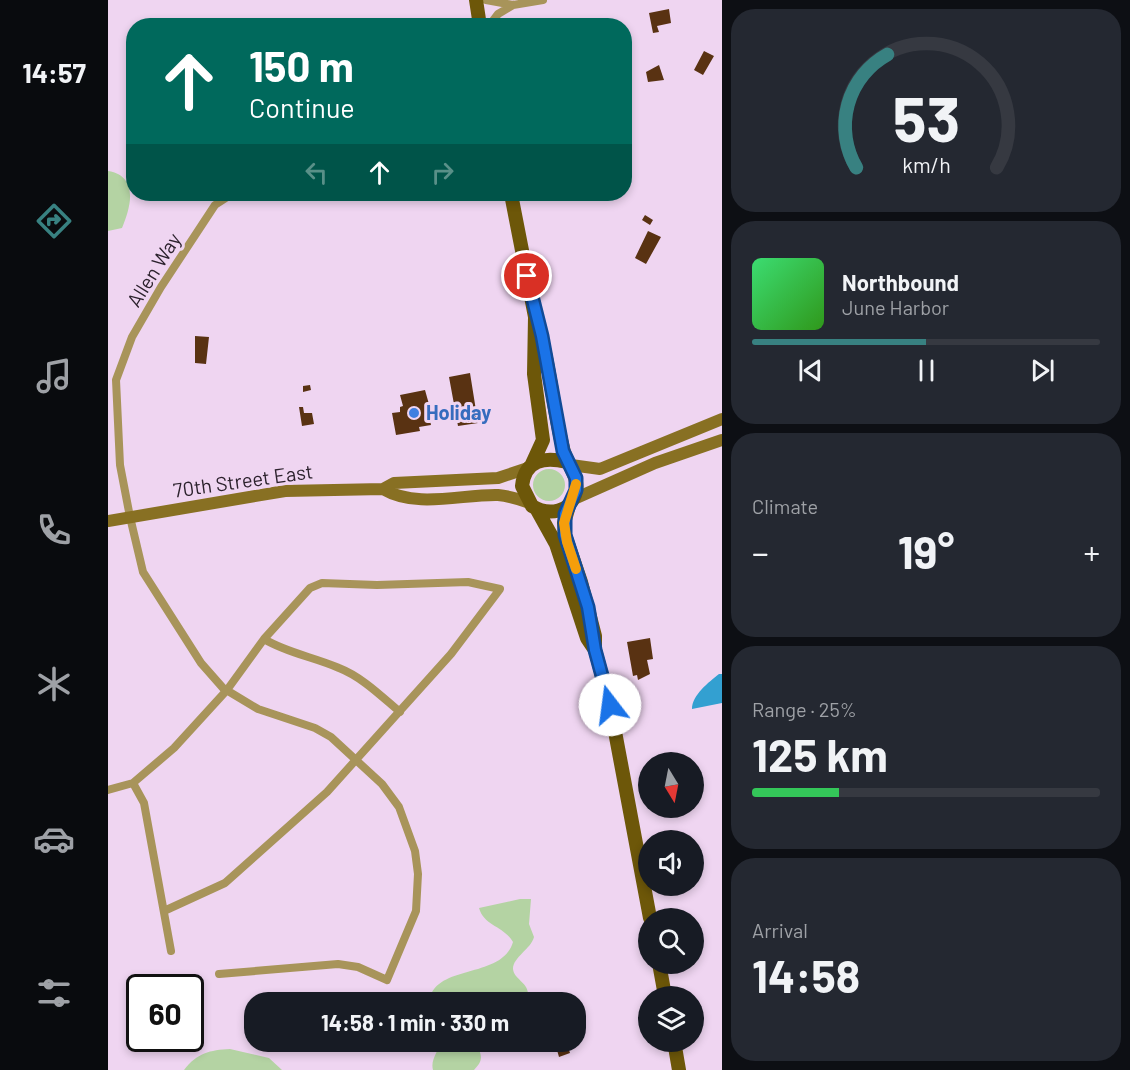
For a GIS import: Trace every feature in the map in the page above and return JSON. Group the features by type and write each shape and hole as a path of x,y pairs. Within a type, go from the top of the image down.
{"main road":[{"path":"476,0 479,18"},
{"path":"512,201 535,317 542,336 569,464 576,484 564,523 565,535 588,607 595,650 610,705 648,908"},
{"path":"535,317 534,374 543,440 522,486 556,544 586,638 595,650"},
{"path":"530,466 548,458 600,469 722,419"},
{"path":"533,506 555,512 655,463 722,440"},
{"name":"70th Street East","path":"108,521 285,491 383,489 394,483 498,478 530,466"},
{"name":"70th Street East","path":"383,489 393,494 433,499 496,495 533,506"},
{"path":"676,1052 679,1070"}],"street":[{"path":"486,0 513,5 543,0"},
{"path":"495,18 513,5"},
{"name":"Allen Way","path":"219,974 338,964 358,967 387,980 416,911 418,874 415,851 399,807 382,784 332,737 315,728 258,709 227,690 188,646 143,572 120,465 116,380 132,337 161,287 215,205 221,201"},
{"path":"108,790 133,783 174,748 227,690 264,639 310,588 322,583 381,585 468,582 500,590 451,654 358,761 327,792 225,883 164,910"},
{"path":"264,639 282,649 341,668 366,684 400,712"},
{"path":"133,783 144,802 171,951"}],"green space":[{"path":"108,171 125,179 126,201 130,202 122,228 108,231"},
{"path":"549,469 561,473 565,485 561,497 549,501 537,497 533,485 537,473"},
{"path":"520,899 531,899 529,924 534,937 516,961 513,969 528,992 433,992 443,982 455,976 496,962 506,954 513,942 505,932 485,919 479,908"},
{"path":"230,1049 269,1058 282,1070 184,1070 204,1054"},
{"path":"437,1052 480,1052 481,1059 474,1070 433,1070"}],"water":[{"path":"719,674 722,674 722,703 692,709 698,694"}],"building":[{"path":"669,9 671,23 657,26 659,32 653,33 649,13"},
{"path":"704,51 714,56 703,75 694,70"},
{"path":"659,65 664,80 648,82 646,72"},
{"path":"645,215 653,220 650,225 642,220"},
{"path":"648,231 661,237 646,264 635,258"},
{"path":"195,336 209,337 206,364 195,363"},
{"name":"Holiday","path":"470,373 478,423 458,426 449,377"},
{"path":"310,385 311,390 303,392 303,386"},
{"name":"Holiday","path":"425,390 432,415 429,415 431,425 419,427 420,431 396,435 392,413 400,412 400,407 403,406 400,395"},
{"path":"299,407 303,407 304,413 312,413 314,424 302,426"},
{"path":"650,638 653,659 647,660 650,674 638,680 637,675 633,676 627,642"},
{"path":"558,1052 570,1052 570,1053 559,1057"}],"slow traffic":[{"path":"576,484 574,499 565,514 564,523 565,535 576,569"}],"place":[{"name":"Holiday","path":"414,413"}],"route":[{"path":"527,276 535,317 542,336 563,451 576,478 574,499 565,514 565,535 588,607 595,636 595,650 610,705"}]}
